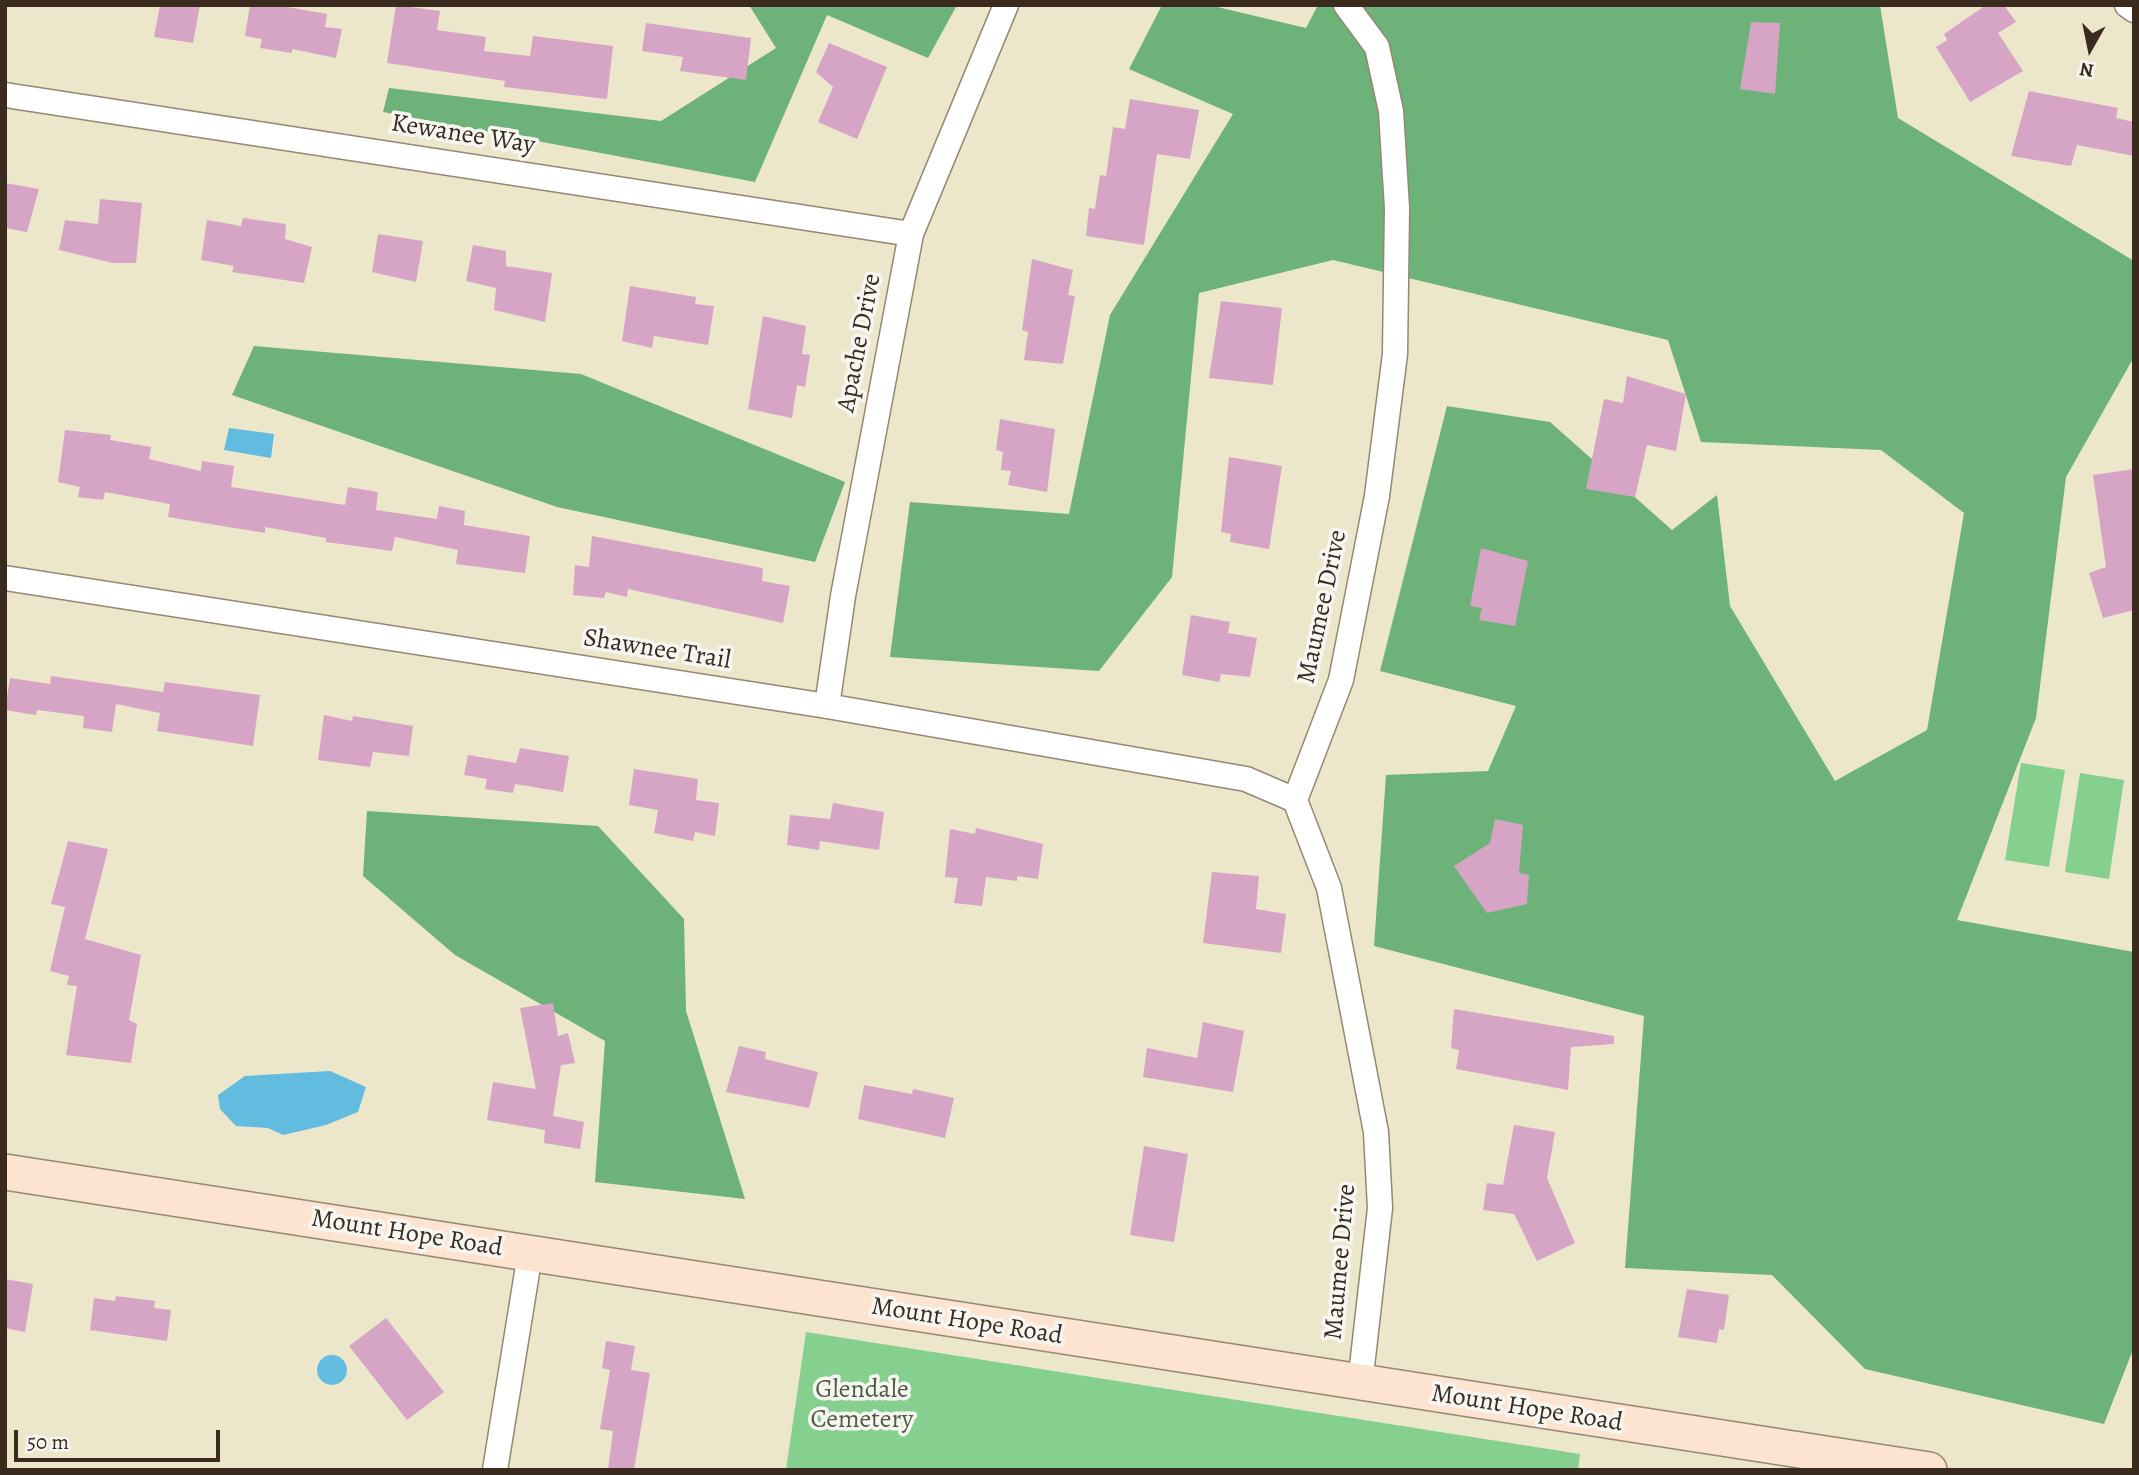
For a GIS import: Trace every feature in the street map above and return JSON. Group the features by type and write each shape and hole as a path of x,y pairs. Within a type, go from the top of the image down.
{"street":[{"name":"Apache Drive","path":"827,706 843,596 911,234 1006,5"},
{"name":"Maumee Drive","path":"1346,5 1377,47 1391,111 1397,208 1395,354 1377,496 1341,680 1295,800 1329,888 1376,1132 1380,1208 1360,1384"},
{"path":"2127,5 2134,10"},
{"name":"Kewanee Way","path":"5,94 911,234"},
{"name":"Shawnee Trail","path":"5,578 827,706 1246,779 1295,800"},
{"name":"Mount Hope Road","path":"5,1172 1360,1384 1929,1470"},
{"path":"495,1470 530,1254"}],"green space":[{"path":"749,5 957,5 928,58 827,15 755,182 383,112 389,88 661,121 776,48"},
{"path":"1162,5 1209,5 1306,28 1318,5 1880,5 1898,118 2134,261 2134,357 2066,477 2036,718 1957,920 2134,952 2134,1347 2104,1424 1865,1369 1772,1275 1625,1268 1644,1016 1374,946 1386,775 1488,771 1516,706 1380,671 1447,406 1550,422 1672,530 1717,495 1730,606 1835,781 1927,730 1964,513 1881,450 1701,442 1668,340 1333,260 1199,293 1172,577 1099,671 890,657 910,502 1069,514 1110,315 1233,114 1129,69"},
{"path":"254,346 581,374 845,482 815,562 557,507 232,395"},
{"path":"2021,763 2065,770 2049,867 2005,860"},
{"path":"2080,773 2124,780 2109,879 2065,872"},
{"path":"367,811 598,826 684,919 686,1011 745,1199 595,1182 605,1041 455,955 363,876"},
{"name":"Glendale Cemetery","path":"806,1332 1580,1454 1578,1470 786,1470"}],"water":[{"path":"229,428 274,434 271,458 224,450"},
{"path":"330,1071 366,1087 358,1112 326,1125 283,1135 268,1128 236,1126 220,1109 218,1095 245,1076"},
{"path":"332,1355 343,1359 347,1370 343,1381 332,1385 321,1381 317,1370 321,1359"}],"building":[{"path":"160,5 200,5 193,43 154,37"},
{"path":"250,5 276,5 327,14 325,27 342,29 336,58 292,49 292,53 260,48 262,39 245,36"},
{"path":"396,5 440,11 437,30 486,37 484,51 530,56 533,36 613,46 607,99 504,87 505,81 387,63"},
{"path":"1986,5 2004,5 2016,22 1998,33 2023,71 1970,102 1936,47 1947,40 1944,34"},
{"path":"1751,22 1780,23 1775,94 1740,89"},
{"path":"646,23 751,38 746,80 680,71 683,57 642,51"},
{"path":"829,43 887,67 857,139 818,122 833,87 816,72"},
{"path":"2029,91 2118,108 2116,118 2134,122 2134,156 2077,145 2071,166 2011,156"},
{"path":"1130,99 1199,110 1190,159 1157,154 1144,245 1086,236 1089,208 1095,209 1100,175 1106,176 1113,127 1125,129"},
{"path":"5,183 39,189 27,232 5,228"},
{"path":"100,199 142,203 136,263 113,263 59,250 65,220 98,224"},
{"path":"243,218 286,224 285,239 312,247 304,283 232,272 234,266 201,260 207,220 241,226"},
{"path":"378,234 423,241 416,282 372,272"},
{"path":"473,245 506,251 506,266 552,273 545,322 494,310 496,288 466,281"},
{"path":"1032,259 1073,270 1068,295 1075,296 1063,364 1024,360 1028,332 1022,330"},
{"path":"630,286 696,297 695,304 714,306 708,345 654,336 652,348 622,341"},
{"path":"1221,301 1282,308 1273,385 1209,378"},
{"path":"763,316 806,326 802,354 810,355 805,387 797,385 792,418 748,409"},
{"path":"1627,376 1686,394 1676,451 1647,445 1635,497 1586,489 1604,399 1623,403"},
{"path":"1000,419 1055,429 1047,492 1008,485 1011,471 1001,470 1003,452 996,450"},
{"path":"65,430 111,435 110,440 151,447 149,459 201,471 202,461 234,466 231,487 345,505 348,487 378,492 376,510 437,519 439,506 465,511 464,525 530,536 525,573 456,564 458,550 395,537 392,551 326,542 326,538 265,527 265,533 168,517 170,504 105,492 103,500 78,497 80,487 58,482"},
{"path":"1229,457 1282,466 1269,549 1230,542 1231,534 1221,532"},
{"path":"2134,469 2134,610 2103,618 2089,573 2106,567 2093,475"},
{"path":"592,536 763,568 762,581 790,586 783,623 628,589 627,597 606,592 604,598 573,595 575,565 589,567"},
{"path":"1481,548 1528,561 1515,626 1479,620 1482,608 1470,606"},
{"path":"1191,615 1230,622 1228,633 1257,638 1250,677 1221,674 1219,682 1182,675"},
{"path":"51,676 163,692 165,682 260,695 253,746 157,731 160,713 116,704 112,732 83,728 84,716 37,710 36,715 5,710 10,678 50,684"},
{"path":"324,715 352,721 353,716 413,726 409,756 373,752 370,767 318,760"},
{"path":"520,748 569,756 563,792 515,784 513,793 485,789 487,779 464,775 468,755 516,763"},
{"path":"634,769 698,779 696,800 719,803 715,836 695,832 693,841 654,833 658,810 629,805"},
{"path":"833,803 884,812 879,850 820,841 819,850 787,845 790,815 830,819"},
{"path":"1495,819 1523,825 1519,873 1529,875 1527,904 1487,913 1454,866 1490,843"},
{"path":"976,828 1043,844 1038,879 1017,876 1017,881 986,877 982,906 954,903 958,878 945,877 950,829 975,834"},
{"path":"68,841 108,849 85,939 141,955 129,1020 137,1024 131,1063 66,1055 77,986 67,985 69,976 50,971 65,907 51,904"},
{"path":"1212,872 1259,876 1256,909 1286,914 1281,953 1203,943"},
{"path":"553,1003 558,1036 568,1033 575,1063 561,1065 553,1116 584,1122 580,1149 544,1143 545,1130 487,1120 493,1082 536,1089 520,1008"},
{"path":"1454,1009 1614,1036 1614,1044 1571,1047 1568,1090 1456,1069 1459,1050 1451,1048"},
{"path":"1203,1022 1244,1031 1233,1092 1143,1077 1147,1048 1197,1058"},
{"path":"739,1046 766,1052 765,1059 818,1072 809,1108 726,1092"},
{"path":"864,1085 912,1094 913,1089 954,1098 945,1138 858,1119"},
{"path":"1514,1125 1555,1132 1547,1178 1575,1243 1537,1261 1514,1214 1483,1210 1487,1183 1503,1185"},
{"path":"1144,1146 1188,1154 1174,1242 1130,1235"},
{"path":"5,1279 33,1284 25,1332 5,1328"},
{"path":"1687,1289 1729,1295 1724,1330 1719,1329 1717,1343 1678,1337"},
{"path":"116,1296 155,1301 154,1308 171,1310 167,1341 90,1330 94,1298 115,1301"},
{"path":"386,1318 444,1392 407,1420 349,1346"},
{"path":"606,1341 635,1346 631,1370 650,1373 634,1470 608,1470 613,1431 600,1429 610,1370 602,1368"}]}
